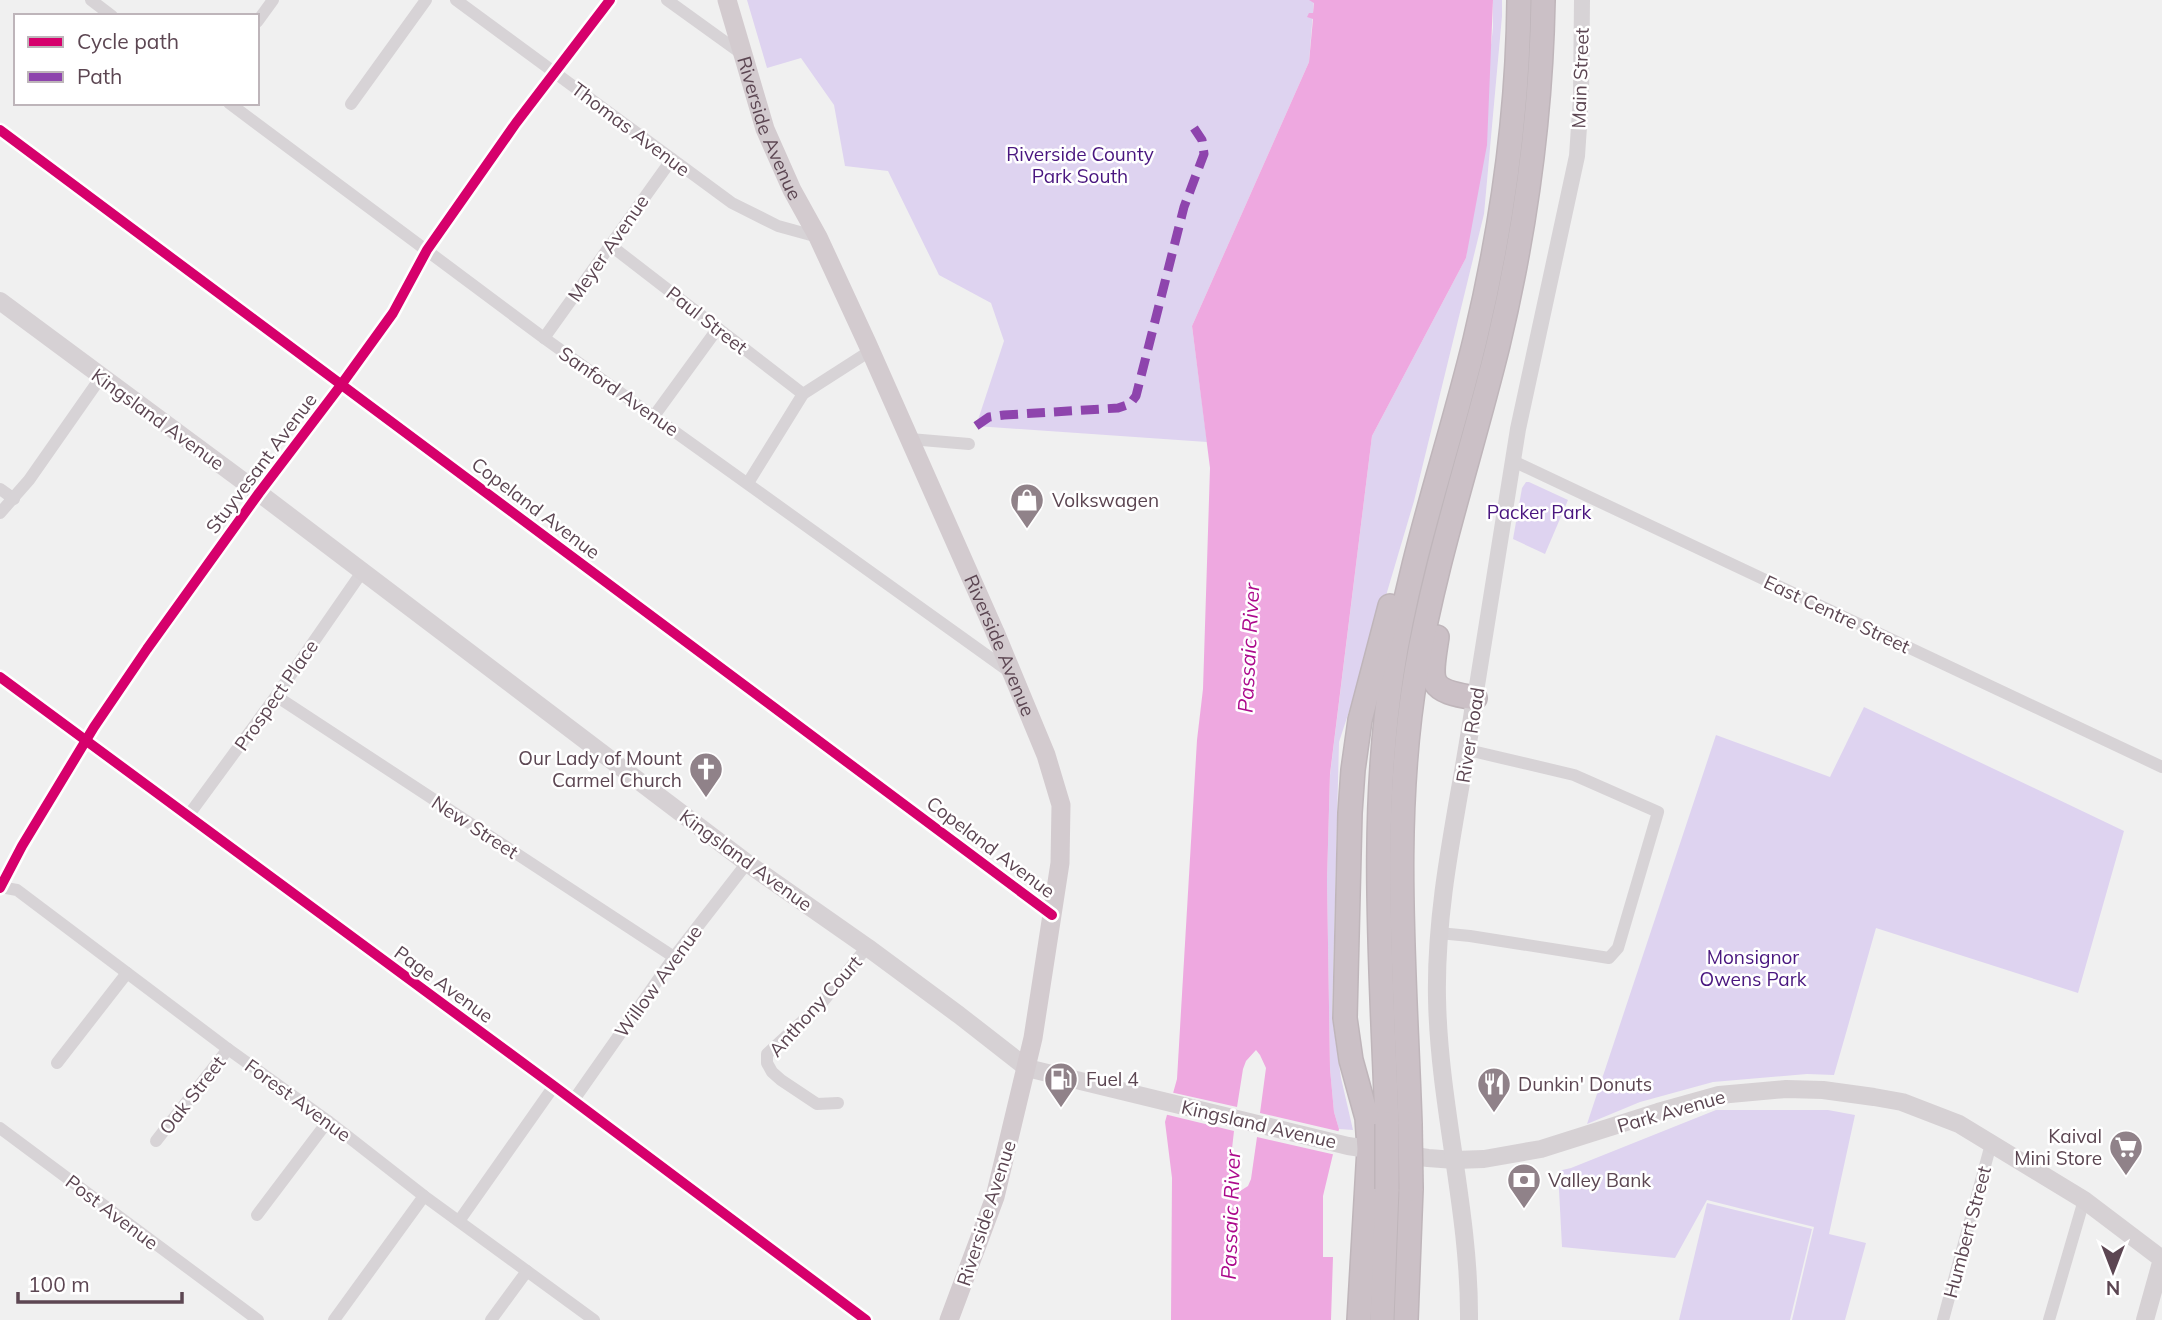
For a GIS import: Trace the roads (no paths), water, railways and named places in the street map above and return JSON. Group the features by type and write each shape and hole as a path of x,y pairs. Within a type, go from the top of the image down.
{"highway":[{"path":"1382,1320 1387,1124 1379,874 1382,753 1399,633 1474,343 1499,226 1514,107 1519,0"},
{"path":"1406,1320 1411,1188 1402,860 1408,729 1430,600 1509,297 1529,190 1540,82 1543,0"},
{"path":"1475,698 1446,693 1439,689 1433,673 1446,582 1487,388"},
{"path":"1359,1320 1359,1147 1367,1118 1351,1060 1345,1018 1353,770 1366,693 1410,535 1429,510"}],"main road":[{"name":"Riverside Avenue","path":"727,0 765,129 870,351 1013,674 1046,755 1061,805 1060,863 1027,1068 995,1198 950,1320"},
{"name":"Kingsland Avenue","path":"0,301 259,493 747,863 867,947 1027,1068 1359,1147"},
{"name":"River Road","path":"1469,1320 1467,1265 1439,1031 1437,967 1439,933 1475,698"},
{"name":"Park Avenue","path":"1359,1147 1428,1158 1483,1159 1541,1149 1719,1095 1786,1089 1847,1092 1902,1102 1959,1124 2084,1200 2162,1259"},
{"path":"2145,1320 2162,1259"}],"street":[{"path":"91,0 109,14"},
{"path":"259,19 273,0"},
{"path":"351,104 426,0"},
{"name":"Thomas Avenue","path":"456,0 732,203 778,226 818,237"},
{"name":"Stuyvesant Avenue","path":"0,887 86,741 147,649 393,313 427,250 516,123 610,0"},
{"path":"667,0 741,54"},
{"name":"Main Street","path":"1577,156 1581,107 1583,0"},
{"name":"Sanford Avenue","path":"232,105 544,338 1013,674"},
{"name":"Copeland Avenue","path":"0,130 1052,915"},
{"name":"River Road","path":"1475,698 1513,461 1577,156"},
{"name":"Meyer Avenue","path":"544,338 672,159"},
{"name":"Paul Street","path":"610,245 803,394"},
{"path":"654,416 718,328"},
{"path":"748,484 803,394 870,351"},
{"path":"0,513 14,499 101,377"},
{"path":"909,439 970,444"},
{"name":"East Centre Street","path":"1513,461 2162,767"},
{"path":"0,489 14,499"},
{"name":"Prospect Place","path":"188,817 362,572"},
{"name":"Page Avenue","path":"0,677 866,1320"},
{"name":"New Street","path":"276,696 674,957"},
{"path":"1439,933 1609,958 1618,948 1658,812 1574,775 1468,750"},
{"name":"Willow Avenue","path":"573,1101 674,957 747,863"},
{"name":"Forest Avenue","path":"0,887 17,890 328,1121 424,1196 594,1320"},
{"name":"Anthony Court","path":"838,1103 817,1104 781,1080 767,1063 767,1054 821,1004 867,947"},
{"path":"57,1063 127,973"},
{"name":"Oak Street","path":"156,1141 228,1049"},
{"path":"459,1221 554,1086"},
{"path":"257,1215 328,1121"},
{"name":"Post Avenue","path":"0,1128 258,1320"},
{"name":"Humbert Street","path":"1943,1320 1992,1144"},
{"path":"334,1320 424,1196"},
{"path":"2049,1320 2084,1200"},
{"path":"491,1320 527,1271"}],"water":[{"name":"Passaic River","path":"1309,0 1493,0 1487,145 1466,258 1372,436 1330,774 1327,880 1330,1069 1334,1112 1339,1129 1323,1196 1323,1257 1333,1257 1331,1320 1171,1320 1172,1178 1165,1122 1177,1079 1197,740 1203,689 1210,468 1192,326 1309,62 1313,19 1307,17 1309,13 1313,13 1314,3"}],"place":[{"name":"Volkswagen","path":"1027,530"},
{"name":"Our Lady of Mount Carmel Church","path":"706,799"},
{"name":"Fuel 4","path":"1061,1109"},
{"name":"Dunkin' Donuts","path":"1494,1114"},
{"name":"Kaival Mini Store","path":"2126,1177"},
{"name":"Valley Bank","path":"1524,1210"}],"park label":[{"name":"Riverside County Park South","path":"1080,165"},
{"name":"Packer Park","path":"1539,512"},
{"name":"Monsignor Owens Park","path":"1753,968"}]}
